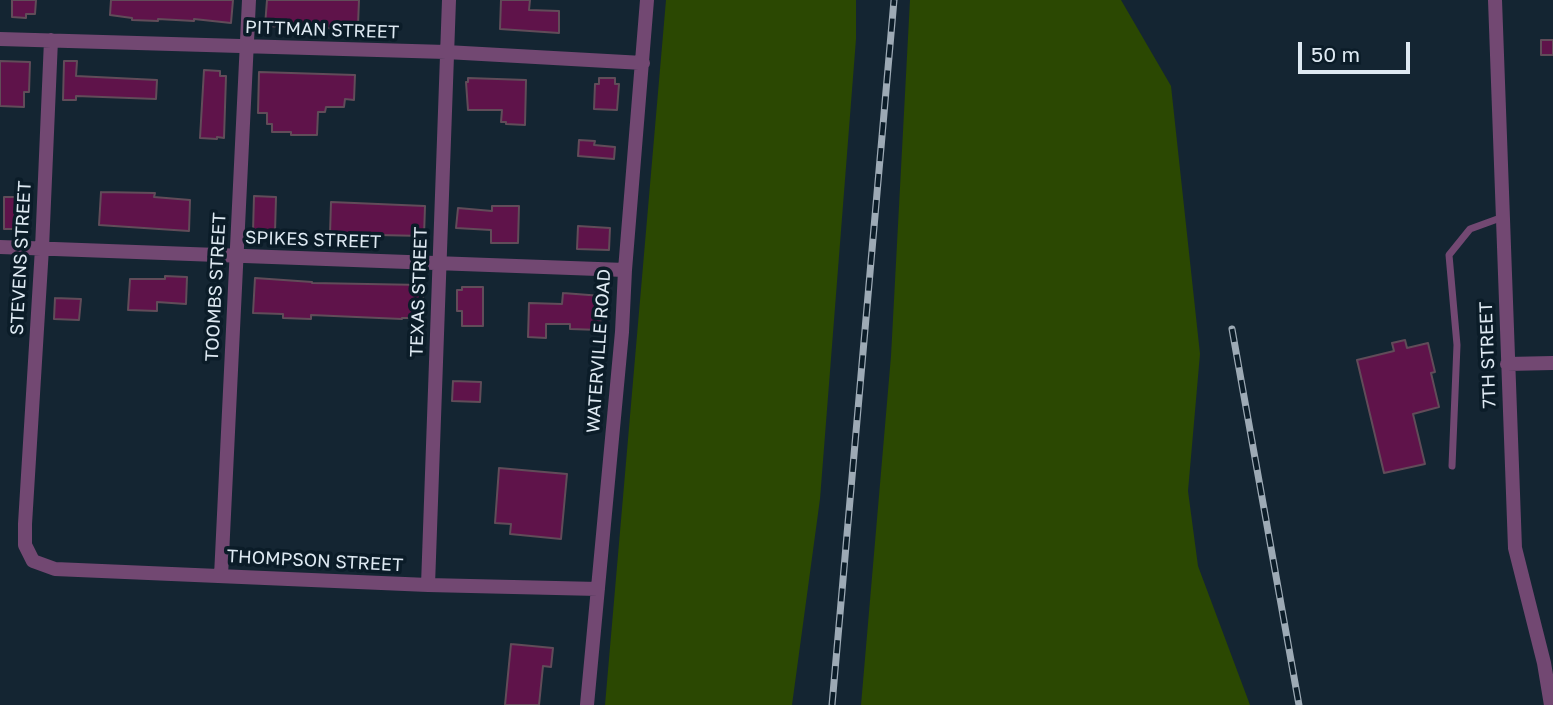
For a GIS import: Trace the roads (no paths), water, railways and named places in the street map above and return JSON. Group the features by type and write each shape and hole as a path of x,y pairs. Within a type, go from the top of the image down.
{"street":[{"name":"TOOMBS STREET","path":"221,576 248,0"},
{"name":"TEXAS STREET","path":"428,585 449,0"},
{"name":"WATERVILLE ROAD","path":"587,705 622,332 648,0"},
{"name":"7TH STREET","path":"1495,0 1515,548 1544,663 1551,705"},
{"name":"PITTMAN STREET","path":"0,38 446,52 643,63"},
{"name":"STEVENS STREET","path":"33,561 25,545 25,524 42,248 51,40"},
{"name":"SPIKES STREET","path":"0,247 625,270"},
{"path":"1507,364 1553,363"},
{"name":"THOMPSON STREET","path":"33,561 55,569 428,585 598,589"}],"lane":[{"path":"1452,466 1457,345 1449,256 1470,229 1503,216"}],"railway":[{"path":"832,705 894,0"},
{"path":"1232,329 1299,705"}]}
